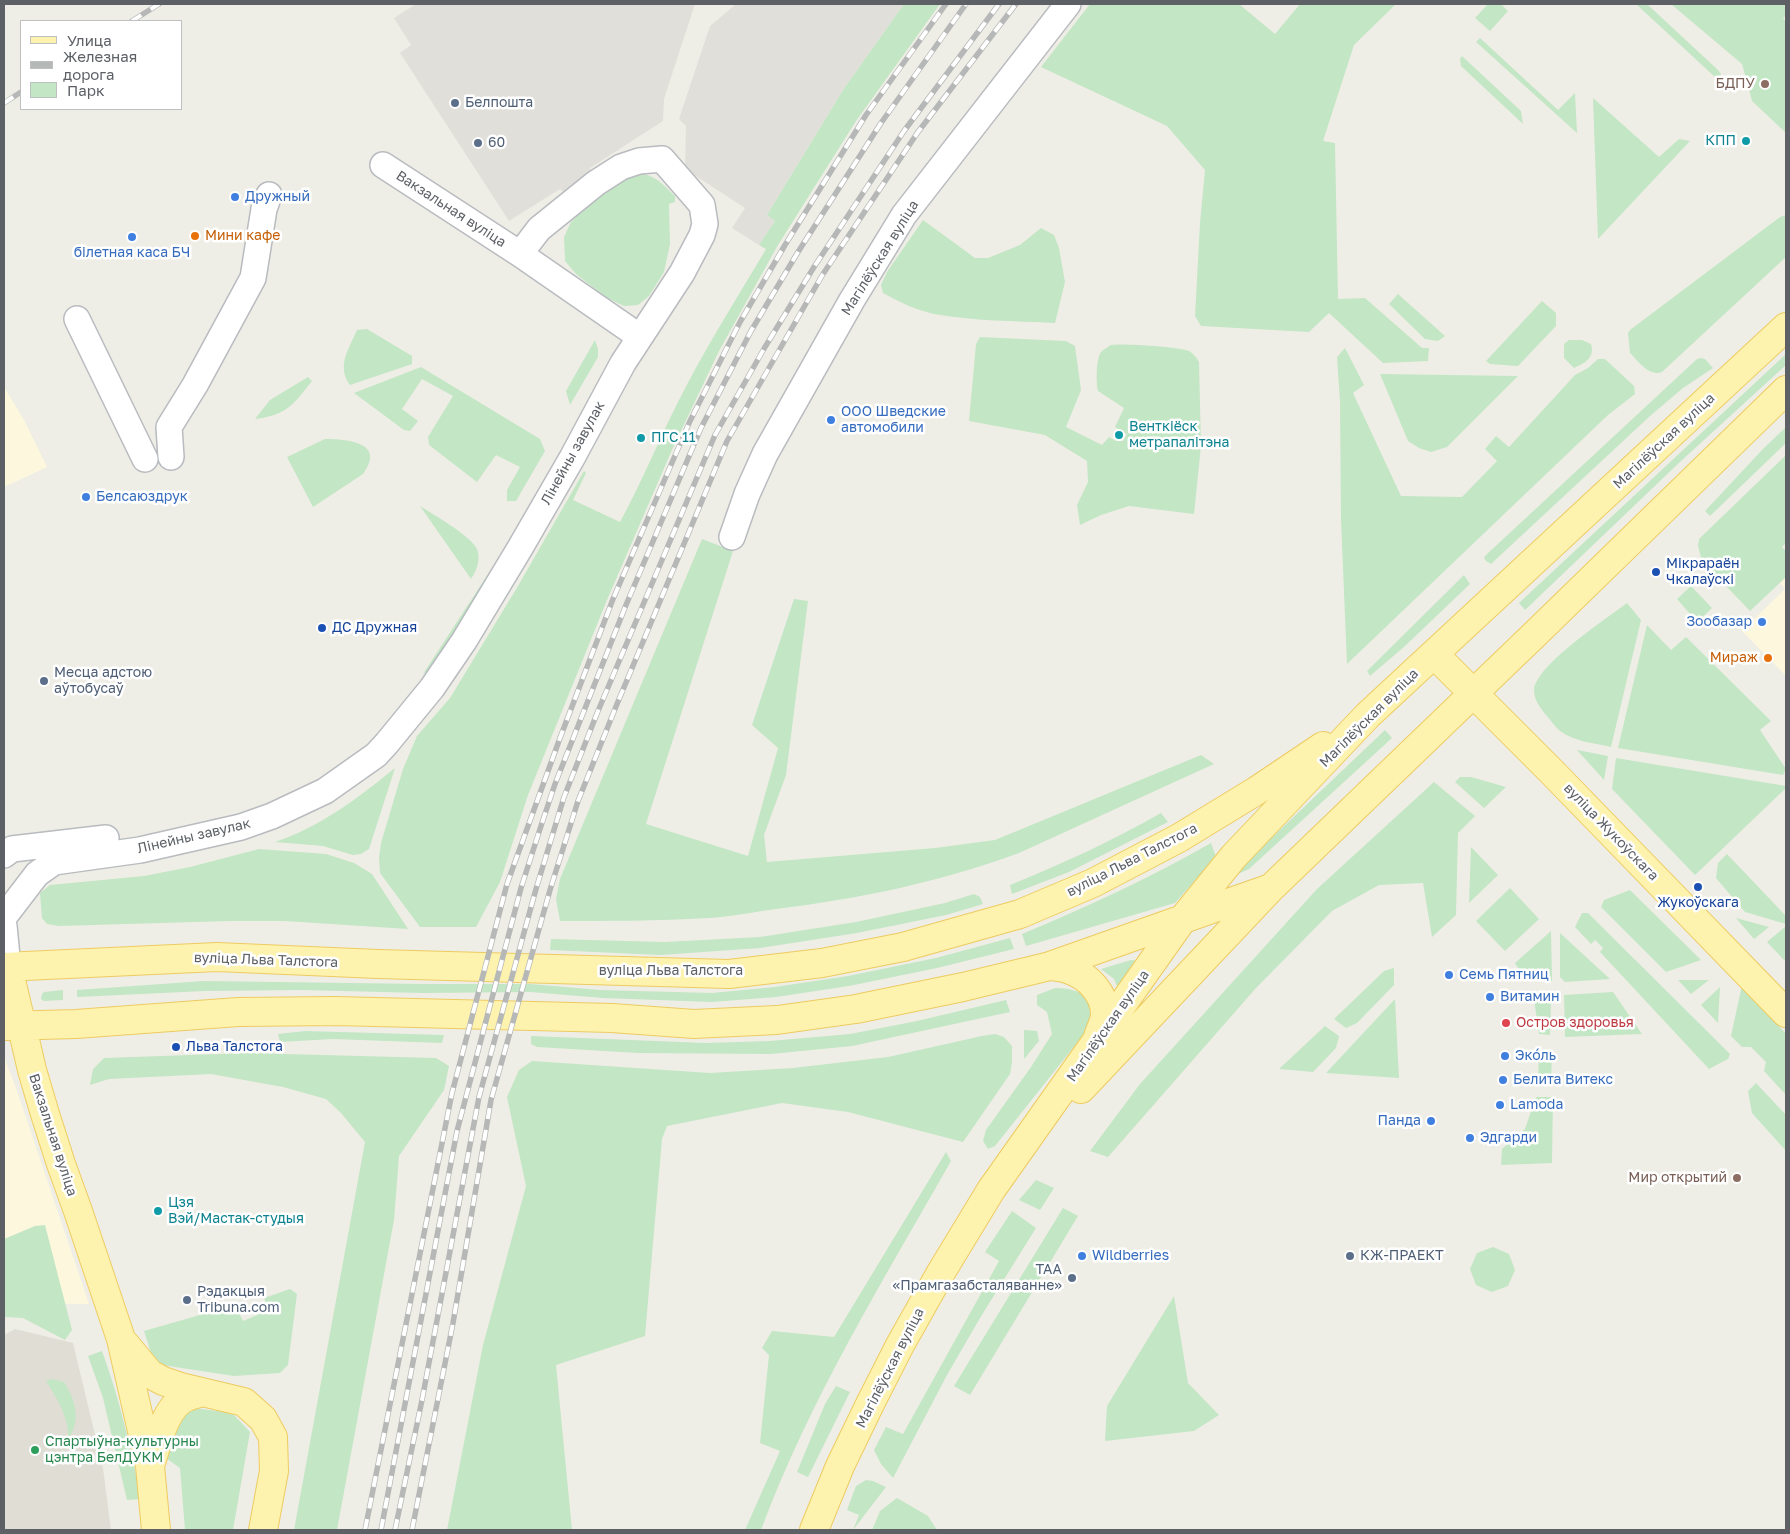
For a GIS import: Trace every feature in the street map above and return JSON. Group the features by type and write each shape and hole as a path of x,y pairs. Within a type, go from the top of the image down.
{"main road":[{"name":"Магілёўская вуліца","path":"814,1530 840,1466 900,1344 940,1274 991,1190 1012,1163 1182,920 1234,856 1368,715 1786,327"},
{"name":"Магілёўская вуліца","path":"1012,1163 1271,888 1786,390"},
{"name":"вуліца Жукоўскага","path":"1434,654 1700,923 1786,1013"},
{"name":"вуліца Льва Талстога","path":"6,967 218,957 378,964 729,974 822,963 903,947 1020,914 1093,883 1179,838 1256,791 1368,715"},
{"path":"13,1026 238,1012 336,1011 612,1018 694,1024 777,1020 856,1009 964,987 1050,966 1271,888"},
{"path":"1050,966 1070,969 1082,976 1099,993 1105,1015 1096,1044"},
{"name":"Вакзальная вуліца","path":"6,967 13,1026 32,1070 61,1164 121,1339 150,1466 156,1530"},
{"path":"121,1339 150,1374 163,1381 244,1402 263,1419 273,1437 274,1471 263,1530"},
{"path":"150,1466 164,1423 174,1407 185,1397 202,1392"}],"street":[{"name":"Магілёўская вуліца","path":"732,537 747,494 765,454 852,300 904,215 1068,4"},
{"name":"Вакзальная вуліца","path":"520,254 539,229 596,184 621,167 639,161 662,159"},
{"name":"Лінейны завулак","path":"4,917 38,874 54,862 140,850 241,828 272,816 325,791 376,755 387,743 432,688 464,641 572,458 623,363 682,273 702,235 705,224 702,206 662,159"},
{"name":"Вакзальная вуліца","path":"383,164 520,254 640,337"},
{"path":"170,457 169,427 195,385 253,278 264,209 269,195"},
{"path":"77,319 145,459"},
{"name":"Лінейны завулак","path":"4,855 12,849 196,829 240,820 269,810 320,785 370,750 387,743"},
{"name":"Вакзальная вуліца","path":"4,926 6,967"}],"shaded area":[{"path":"416,4 695,4 664,99 663,121 590,168 592,177 566,194 560,189 509,221 400,53 411,45 394,18"},
{"path":"736,4 904,4 843,90 767,215 775,221 759,245 732,228 745,208 685,169 686,126 679,119 710,26"},
{"path":"4,387 24,420 47,467 4,487"},
{"path":"1786,577 1786,676 1742,631 1785,589 1780,583"},
{"path":"4,1056 17,1091 89,1304 4,1303"},
{"name":"Спартыўна-культурны цэнтра БелДУКМ","path":"15,1329 73,1343 103,1468 111,1530 4,1530 4,1335"}],"green space":[{"path":"904,4 940,4 856,121 778,245 719,351 672,450 607,600 528,795 500,882 476,927 420,927 380,873 379,858 381,843 403,769 417,736 450,698 518,586 584,471 586,473 573,500 620,522 690,379 766,249 759,245 775,221 767,215 843,90"},
{"path":"1090,4 1239,4 1275,34 1300,4 1396,4 1354,45 1323,141 1335,143 1338,299 1365,298 1422,348 1429,348 1428,361 1383,363 1329,313 1309,332 1201,326 1195,316 1205,170 1167,126 1041,67"},
{"path":"1488,4 1501,4 1508,11 1490,31 1475,18"},
{"path":"1636,4 1647,4 1718,70 1721,74 1720,77 1716,78"},
{"name":"БДПУ","path":"1671,4 1786,4 1786,16 1783,18 1786,22 1786,133 1752,101 1742,64"},
{"path":"1480,38 1558,110 1575,93 1577,133 1476,42"},
{"path":"1462,56 1521,111 1523,124 1461,66 1460,59"},
{"path":"1593,98 1659,157 1679,139 1690,141 1598,239"},
{"path":"638,173 650,176 658,181 675,196 675,202 669,204 670,244 664,272 649,296 638,305 624,306 607,298 576,274 565,261 564,237 571,222 614,180"},
{"path":"1786,215 1786,257 1662,372 1653,372 1640,364 1630,353 1628,333 1630,330 1780,217"},
{"path":"923,220 975,258 988,258 1020,245 1041,228 1054,235 1059,248 1065,282 1055,323 979,319 934,314 895,300 883,293 881,285 887,272"},
{"path":"1398,294 1445,336 1438,341 1425,339 1389,304"},
{"path":"1542,301 1556,313 1556,326 1518,366 1490,364 1486,361"},
{"path":"367,329 412,356 412,364 350,385 344,371 345,358 357,330"},
{"path":"980,337 1066,341 1075,346 1081,390 1066,427 1102,445 1109,437 1116,441 1123,441 1127,434 1115,427 1124,408 1098,391 1097,371 1101,352 1111,345 1126,345 1175,348 1192,353 1199,362 1201,446 1194,514 1129,506 1101,515 1080,525 1077,505 1088,482 1087,461 1045,435 969,421 976,344"},
{"path":"595,340 598,357 570,405 566,391"},
{"path":"1569,340 1582,340 1591,344 1592,349 1588,359 1574,368 1564,358 1564,344"},
{"path":"1345,348 1364,385 1353,393 1401,496 1462,497 1497,461 1485,449 1496,436 1509,447 1575,375 1588,368 1598,359 1605,359 1634,386 1635,394 1608,415 1347,664 1341,520 1340,402 1337,357"},
{"path":"1786,354 1786,365 1681,461 1525,610 1519,603"},
{"path":"1697,359 1705,359 1713,368 1683,388 1650,416 1491,564 1486,561 1484,558 1486,555"},
{"path":"421,367 540,439 545,451 516,501 507,501 507,490 520,467 496,455 477,482 429,445 428,437 453,396 422,379 402,409 418,421 410,431 404,430 354,393"},
{"path":"1380,374 1518,376 1447,447 1431,452 1419,448 1408,441"},
{"path":"308,377 312,381 288,408 275,415 255,419 270,400"},
{"path":"1786,427 1786,443 1710,516 1705,511"},
{"path":"325,439 361,444 370,455 369,463 363,474 313,507 287,457"},
{"path":"1786,455 1786,543 1782,547 1786,551 1786,577 1750,611 1702,561 1698,546 1699,539"},
{"path":"420,506 452,526 474,544 478,553 478,561 477,568 471,579"},
{"path":"702,539 733,551 646,824 748,856 778,748 752,725 794,599 808,601 786,775 764,835 767,862 935,848 995,840 1201,755 1214,764 1019,853 960,873 929,881 868,895 725,917 560,921 556,899 560,879"},
{"path":"490,571 490,578 432,668 423,674"},
{"path":"1464,575 1470,584 1405,646 1370,676 1367,671"},
{"path":"1691,586 1712,608 1697,622 1677,599"},
{"path":"1627,603 1641,620 1611,747 1572,738 1558,729 1538,703 1534,690 1538,680 1546,668 1573,643"},
{"path":"1647,625 1671,650 1686,637 1771,721 1760,730 1786,769 1783,775 1618,748"},
{"path":"1385,730 1392,738 1249,869 1238,874 1243,865"},
{"path":"1577,750 1608,756 1604,780"},
{"path":"1616,758 1786,786 1786,788 1695,875 1612,789"},
{"path":"395,768 369,849 361,854 353,855 323,846 275,842 292,836 338,811"},
{"path":"1460,777 1471,777 1506,787 1484,808 1455,782"},
{"path":"1434,782 1475,816 1458,833 1456,915 1432,937 1423,883 1379,885 1332,911 1256,988 1108,1157 1090,1151 1140,1084 1317,889"},
{"path":"1161,813 1168,822 1069,872 1012,894 1010,885 1087,852"},
{"path":"1211,843 1216,857 1175,903 1026,946 1022,934 1118,891"},
{"path":"1471,847 1498,875 1469,903"},
{"path":"259,849 326,854 354,863 372,874 408,929 285,921 59,926 47,924 42,918 40,893 50,885 144,876 190,867"},
{"path":"1727,854 1786,916 1786,924 1745,912 1716,878 1718,863"},
{"path":"1510,888 1539,919 1505,951 1476,921"},
{"path":"1630,890 1701,960 1666,972 1601,907 1604,900"},
{"path":"974,894 980,897 983,904 946,915 857,933 760,948 661,955 550,950 551,939 665,942 760,937 856,922 945,903"},
{"path":"1582,913 1588,913 1730,1054 1728,1059 1709,1069 1600,952 1603,948 1595,940 1591,944 1575,927"},
{"path":"1736,918 1769,927 1754,939"},
{"path":"1786,926 1786,959 1784,960 1767,942"},
{"path":"1551,931 1552,981 1526,981 1515,963"},
{"path":"1560,933 1610,979 1565,982 1560,977"},
{"path":"1010,938 1014,949 937,968 849,986 776,997 712,1002 603,998 530,992 423,993 303,990 205,991 77,997 77,990 204,981 530,984 600,990 712,993 775,987 848,976 936,958"},
{"path":"1131,960 1141,961 1119,991 1114,979 1101,969"},
{"path":"1394,968 1394,985 1357,1023 1346,1028 1334,1019 1384,971"},
{"path":"1678,980 1709,980 1691,994"},
{"path":"1742,985 1786,1034 1786,1095 1764,1071 1766,1062 1751,1047 1742,1047 1731,1036"},
{"path":"1720,987 1718,1023 1701,1005"},
{"path":"1055,988 1076,991 1088,1000 1092,1014 1089,1023 1084,1034 995,1146 988,1149 983,1141 986,1130 1052,1034 1047,1012 1037,1005 1037,995"},
{"path":"63,990 63,1000 44,1001 41,999 44,992"},
{"path":"1613,992 1642,1034 1565,1037 1564,995"},
{"path":"1395,999 1399,1078 1326,1073"},
{"path":"1534,999 1551,1000 1550,1035 1539,1034"},
{"path":"1006,1000 1010,1012 852,1046 771,1054 638,1053 537,1047 531,1044 531,1036 706,1043 770,1041 850,1034 917,1021"},
{"path":"1325,1026 1339,1036 1336,1048 1313,1072 1279,1069"},
{"path":"1024,1030 1037,1031 1039,1041 1024,1059"},
{"path":"305,1031 444,1035 442,1043 333,1039 280,1042 278,1034"},
{"path":"995,1034 1004,1037 1012,1046 1010,1074 963,1142 848,1112 782,1103 667,1126 662,1139 645,1336 556,1365 572,1530 447,1530 483,1345 526,1186 507,1097 519,1070 532,1061 710,1073 793,1068 888,1057"},
{"path":"1539,1051 1552,1052 1551,1082 1538,1081"},
{"path":"247,1053 436,1058 449,1066 444,1090 399,1156 394,1220 337,1530 294,1530 365,1142 341,1113 326,1099 283,1087 211,1074 109,1079 90,1085 93,1069 104,1058"},
{"path":"1756,1083 1786,1115 1786,1151 1752,1113 1748,1091"},
{"path":"1536,1097 1553,1097 1552,1163 1501,1165 1502,1149 1525,1129"},
{"path":"946,1152 951,1161 824,1388 801,1434 761,1530 745,1530 780,1451 760,1443 769,1355 762,1348 772,1331 834,1337"},
{"path":"1036,1180 1054,1188 1040,1210 1019,1200"},
{"path":"1063,1208 1078,1216 970,1395 954,1386"},
{"path":"1012,1211 1036,1228 947,1375 893,1478 881,1464 874,1450 886,1427 903,1434 999,1261 985,1252"},
{"path":"45,1225 72,1330 65,1340 23,1318 4,1317 4,1239 35,1226"},
{"path":"1493,1247 1509,1254 1515,1270 1508,1286 1492,1292 1476,1285 1470,1269 1477,1253"},
{"path":"290,1289 297,1294 288,1365 280,1373 234,1376 162,1365 151,1353 144,1331 235,1305 243,1321 269,1310 264,1298"},
{"path":"1174,1296 1188,1383 1219,1415 1194,1431 1105,1441 1107,1406"},
{"path":"102,1351 124,1425 141,1499 127,1500 103,1398 88,1356"},
{"path":"52,1379 64,1382 74,1403 75,1425 68,1440 65,1417 46,1381"},
{"path":"836,1386 850,1392 808,1477 797,1472 825,1404"},
{"path":"194,1408 232,1413 250,1432 233,1530 185,1530 180,1468 163,1456 184,1412"},
{"path":"866,1480 886,1487 853,1530 859,1515 847,1510 856,1486"},
{"path":"897,1498 928,1516 937,1530 872,1530 880,1511"}],"railway":[{"path":"134,20 159,4"},
{"path":"365,1530 452,1093 507,884 560,738 613,599 690,421 740,322 785,245 866,115 946,4"},
{"path":"381,1530 457,1131 521,888 555,784 626,605 701,428 751,331 798,252 881,123 966,4"},
{"path":"395,1530 422,1400 479,1097 536,889 564,797 598,711 715,435 765,347 814,267 904,131 999,4"},
{"path":"412,1530 453,1323 491,1100 550,890 578,801 727,441 823,274 918,132 1016,4"},
{"path":"4,103 20,93"}],"place":[{"name":"БДПУ","path":"1765,84"},
{"name":"Белпошта","path":"455,103"},
{"name":"КПП","path":"1746,141"},
{"name":"60","path":"478,143"},
{"name":"Дружный","path":"235,197"},
{"name":"Мини кафе","path":"195,236"},
{"name":"білетная каса БЧ","path":"132,237"},
{"name":"ООО Шведские автомобили","path":"831,420"},
{"name":"Венткіёск метрапалітэна","path":"1119,435"},
{"name":"ПГС 11","path":"641,438"},
{"name":"Белсаюздрук","path":"86,497"},
{"name":"Мікрараён Чкалаўскі","path":"1656,572"},
{"name":"Зообазар","path":"1762,622"},
{"name":"ДС Дружная","path":"322,628"},
{"name":"Мираж","path":"1768,658"},
{"name":"Месца адстою аўтобусаў","path":"44,681"},
{"name":"Жукоўскага","path":"1698,887"},
{"name":"Семь Пятниц","path":"1449,975"},
{"name":"Витамин","path":"1490,997"},
{"name":"Остров здоровья","path":"1506,1023"},
{"name":"Льва Талстога","path":"176,1047"},
{"name":"Эко́ль","path":"1505,1056"},
{"name":"Белита Витекс","path":"1503,1080"},
{"name":"Lamoda","path":"1500,1105"},
{"name":"Панда","path":"1431,1121"},
{"name":"Эдгарди","path":"1470,1138"},
{"name":"Мир открытий","path":"1737,1178"},
{"name":"Цзя Вэй/Мастак-студыя","path":"158,1211"},
{"name":"Wildberries","path":"1082,1256"},
{"name":"КЖ-ПРАЕКТ","path":"1350,1256"},
{"name":"ТАА «Прамгазабсталяванне»","path":"1072,1278"},
{"name":"Рэдакцыя Tribuna.com","path":"187,1300"},
{"name":"Спартыўна-культурны цэнтра БелДУКМ","path":"35,1450"}]}
